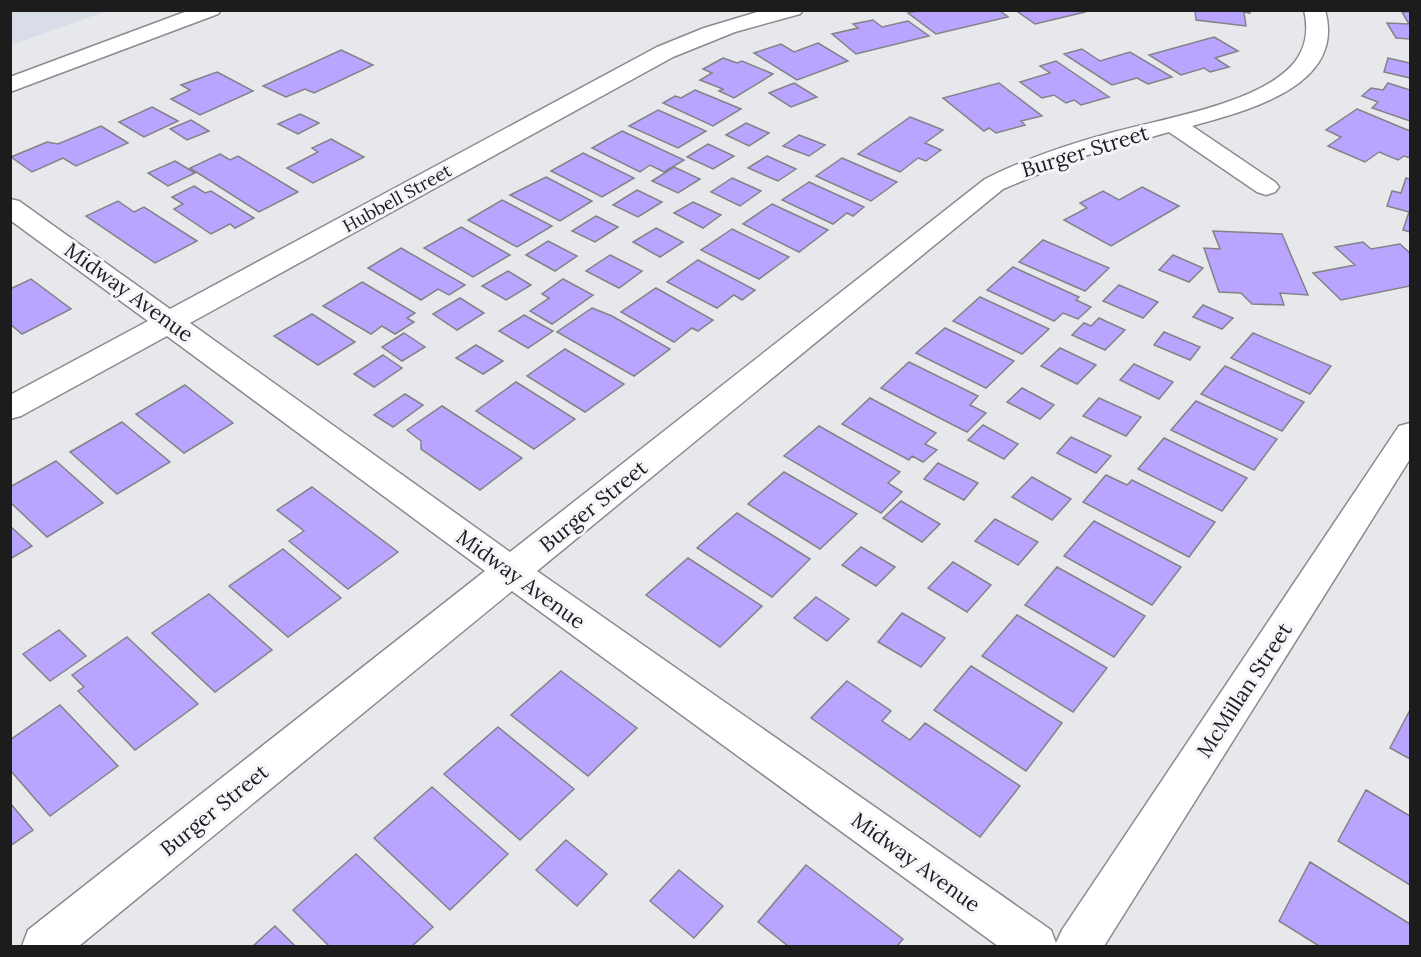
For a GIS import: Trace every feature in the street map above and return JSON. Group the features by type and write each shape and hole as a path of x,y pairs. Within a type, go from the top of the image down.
{"street":[{"path":"10,85 211,10"},
{"name":"Hubbell Street","path":"10,409 664,52 726,27 793,10"},
{"name":"Burger Street","path":"44,946 994,184 1048,159 1257,99 1290,79 1310,56 1318,36 1318,22 1314,10"},
{"name":"Burger Street","path":"1173,124 1266,187"},
{"name":"Midway Avenue","path":"10,207 510,571 1035,946"},
{"name":"McMillan Street","path":"1078,946 1410,434"}],"shaded area":[{"path":"11,10 107,10 107,11 11,45"}],"building":[{"path":"921,10 999,10 1008,17 936,34 908,13"},
{"path":"1015,10 1083,10 1085,12 1035,24"},
{"path":"1195,10 1249,10 1250,13 1244,12 1246,26 1196,20"},
{"path":"1402,12 1410,12 1410,39 1396,38 1387,23 1409,24"},
{"path":"873,20 882,27 908,21 929,36 856,54 832,34 858,28 853,24"},
{"path":"1214,37 1238,51 1215,58 1229,67 1210,72 1204,68 1181,75 1149,55"},
{"path":"818,43 848,61 797,80 754,53 781,44 794,52"},
{"path":"1082,49 1100,61 1130,52 1172,77 1148,84 1137,78 1112,85 1064,54"},
{"path":"341,50 373,65 314,93 305,89 286,97 263,86"},
{"path":"723,58 737,63 742,61 773,74 734,98 719,91 723,89 700,80 712,73 703,69"},
{"path":"1388,58 1410,63 1410,78 1384,72"},
{"path":"1056,61 1109,97 1081,105 1074,100 1066,103 1054,95 1042,98 1020,82 1050,73 1040,66"},
{"path":"217,72 253,91 200,115 171,99 190,90 181,85"},
{"path":"794,83 817,97 791,107 769,93"},
{"path":"999,83 1042,116 1021,121 1025,125 996,133 989,128 984,131 943,98"},
{"path":"1388,83 1410,90 1410,121 1372,108 1378,102 1362,96 1371,88 1383,90"},
{"path":"695,90 741,109 713,126 663,103 675,96 681,98"},
{"path":"152,107 178,121 144,137 119,122"},
{"path":"1357,109 1410,131 1410,158 1404,156 1398,160 1379,152 1365,162 1328,146 1341,137 1326,130"},
{"path":"658,110 706,131 678,148 629,126"},
{"path":"300,114 319,123 298,134 278,124"},
{"path":"910,117 943,130 925,143 941,150 926,161 918,158 900,172 858,154"},
{"path":"191,120 209,131 187,140 170,129"},
{"path":"746,123 769,133 749,146 726,135"},
{"path":"101,126 128,143 76,166 63,158 32,172 11,157 47,142 58,144"},
{"path":"622,131 684,160 664,172 650,165 640,172 592,148"},
{"path":"799,135 825,145 809,156 783,146"},
{"path":"331,139 364,157 313,183 287,168 318,152 312,148"},
{"path":"708,144 734,156 713,169 687,157"},
{"path":"583,153 634,178 602,197 551,171"},
{"path":"220,154 230,160 238,156 298,192 259,212 190,168"},
{"path":"767,156 796,169 778,181 748,168"},
{"path":"842,158 897,182 871,201 816,176"},
{"path":"175,161 195,173 168,186 148,173"},
{"path":"674,167 700,179 678,193 652,181"},
{"path":"546,177 592,201 560,221 510,195"},
{"path":"732,178 761,191 740,206 711,192"},
{"path":"1406,178 1410,179 1410,232 1403,230 1409,212 1387,206 1392,191 1401,193"},
{"path":"809,182 864,207 853,216 847,213 833,224 782,200"},
{"path":"194,186 205,193 211,191 254,218 235,228 230,224 211,234 174,209 183,204 172,197"},
{"path":"1142,187 1179,206 1111,246 1064,220 1087,208 1080,203 1103,191 1119,200"},
{"path":"637,190 662,202 638,217 613,205"},
{"path":"502,200 552,226 517,247 468,220"},
{"path":"118,201 134,212 144,207 197,241 155,263 86,216"},
{"path":"693,202 721,215 703,228 674,213"},
{"path":"772,204 828,230 799,252 743,224"},
{"path":"596,216 618,227 595,242 572,231"},
{"path":"461,227 510,255 473,277 424,248"},
{"path":"656,228 683,242 660,257 633,242"},
{"path":"732,229 789,257 759,279 701,250"},
{"path":"1213,231 1282,234 1308,295 1280,293 1284,305 1252,304 1241,293 1219,292 1204,248 1220,249"},
{"path":"1043,240 1109,268 1085,291 1019,262"},
{"path":"548,241 577,256 555,271 526,255"},
{"path":"1363,242 1371,249 1400,244 1410,253 1410,286 1341,300 1313,273 1355,265 1335,247"},
{"path":"401,248 465,285 449,295 438,289 421,300 368,268"},
{"path":"610,255 642,271 619,288 586,271"},
{"path":"1173,255 1203,268 1189,282 1159,270"},
{"path":"698,260 755,290 742,300 734,295 717,308 667,282"},
{"path":"1013,267 1079,297 1076,300 1091,307 1078,319 1063,313 1054,321 987,290"},
{"path":"508,271 531,285 506,300 482,286"},
{"path":"31,279 71,309 22,334 10,324 10,289"},
{"path":"563,279 593,295 552,324 530,311 549,298 542,294"},
{"path":"362,282 415,313 407,318 414,322 395,334 382,326 371,334 323,306"},
{"path":"1119,285 1158,302 1143,318 1103,301"},
{"path":"656,288 713,320 698,331 692,328 674,342 621,312"},
{"path":"980,297 1049,329 1022,354 953,321"},
{"path":"460,298 484,313 457,330 433,314"},
{"path":"1203,305 1233,318 1222,329 1193,317"},
{"path":"592,308 612,316 670,349 634,376 557,332"},
{"path":"312,314 355,342 318,365 274,336"},
{"path":"524,315 553,331 528,348 499,331"},
{"path":"1099,318 1125,330 1105,350 1072,335 1084,323 1091,326"},
{"path":"945,328 1014,361 986,388 916,353"},
{"path":"1164,332 1200,347 1190,360 1154,345"},
{"path":"404,333 425,347 402,361 382,347"},
{"path":"1253,333 1331,366 1310,394 1231,358"},
{"path":"476,345 503,361 483,374 456,358"},
{"path":"1060,348 1096,365 1077,384 1041,366"},
{"path":"565,349 624,384 585,412 527,376"},
{"path":"383,355 402,368 374,387 354,374"},
{"path":"909,362 978,396 970,405 986,413 967,432 881,388"},
{"path":"1134,364 1173,382 1159,399 1120,380"},
{"path":"1225,366 1304,402 1282,431 1201,394"},
{"path":"516,382 575,419 534,449 476,411"},
{"path":"185,385 233,423 184,453 136,414"},
{"path":"1022,388 1054,405 1040,419 1007,402"},
{"path":"405,394 423,405 393,427 374,415"},
{"path":"870,398 936,433 925,444 937,450 923,462 912,456 909,460 842,424"},
{"path":"1099,398 1141,417 1126,436 1083,416"},
{"path":"1196,401 1277,439 1254,470 1171,430"},
{"path":"442,406 522,458 480,490 421,449 421,441 407,430"},
{"path":"122,422 170,462 117,494 70,452"},
{"path":"983,425 1018,444 1004,459 968,440"},
{"path":"819,426 900,472 888,483 902,492 881,513 784,456"},
{"path":"1071,437 1111,456 1096,473 1057,453"},
{"path":"1164,438 1247,478 1222,511 1138,469"},
{"path":"56,461 103,503 47,537 10,502 10,487"},
{"path":"938,463 978,483 964,500 924,479"},
{"path":"784,472 857,514 820,549 748,504"},
{"path":"1106,475 1127,485 1132,480 1215,522 1189,557 1083,502"},
{"path":"1032,477 1071,499 1052,520 1012,497"},
{"path":"312,487 398,552 348,589 289,541 304,531 277,510"},
{"path":"901,501 940,524 922,542 883,518"},
{"path":"737,513 810,559 772,597 697,548"},
{"path":"995,519 1038,542 1018,565 975,541"},
{"path":"1094,521 1181,567 1152,605 1064,556"},
{"path":"10,526 32,546 10,559"},
{"path":"861,547 895,567 876,586 842,565"},
{"path":"283,549 341,598 288,637 229,586"},
{"path":"688,558 762,606 720,647 646,595"},
{"path":"953,562 991,585 967,612 928,588"},
{"path":"1057,567 1145,616 1114,657 1025,605"},
{"path":"209,594 272,650 215,692 152,633"},
{"path":"816,597 849,619 827,641 794,618"},
{"path":"902,613 945,638 921,667 878,642"},
{"path":"1017,615 1107,668 1073,712 982,656"},
{"path":"59,630 86,656 50,681 23,654"},
{"path":"127,637 198,704 135,750 78,691 84,687 72,675"},
{"path":"971,666 1062,723 1026,771 934,710"},
{"path":"561,671 637,728 588,776 511,715"},
{"path":"847,681 891,711 882,721 910,740 925,723 1020,786 980,837 811,718"},
{"path":"60,705 118,766 50,816 10,770 10,740"},
{"path":"1410,710 1410,759 1390,748"},
{"path":"498,727 574,789 520,840 444,774"},
{"path":"432,787 508,854 450,910 374,838"},
{"path":"1366,790 1410,816 1410,885 1338,841"},
{"path":"10,803 33,830 10,846"},
{"path":"566,840 607,874 577,906 536,870"},
{"path":"356,854 433,927 412,946 329,946 293,910"},
{"path":"1310,862 1410,924 1410,946 1319,946 1279,921"},
{"path":"806,865 903,939 897,946 788,946 758,922"},
{"path":"679,870 723,906 694,938 650,901"},
{"path":"275,926 295,946 253,946"}]}
